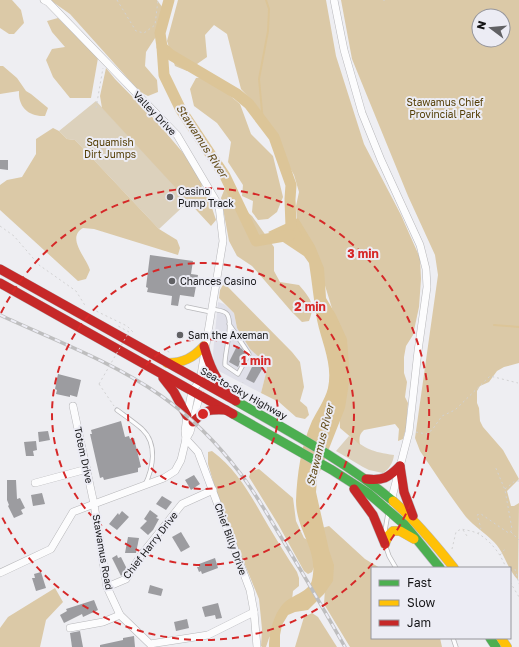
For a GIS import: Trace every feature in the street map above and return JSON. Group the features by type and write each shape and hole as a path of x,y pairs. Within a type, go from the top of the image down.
{"highway":[{"name":"Sea-to-Sky Highway","path":"0,269 333,457 366,479 391,499 415,521 453,567"},
{"path":"0,283 332,470 368,493 405,525 439,567"},
{"path":"167,363 187,361 197,355 204,346"},
{"path":"204,346 214,377 238,403"},
{"path":"155,370 172,388 190,419 202,411 210,409 228,411"},
{"path":"366,479 385,479 400,466"},
{"path":"400,466 406,502 415,521"},
{"path":"343,477 361,497 373,515 385,544"},
{"path":"385,544 388,536 393,531 400,531 420,543"}],"street":[{"name":"Valley Drive","path":"44,0 48,2 177,135 219,206 223,241 204,346 200,381"},
{"path":"334,0 344,50 362,113 381,160 420,245 426,269 427,287 409,432 388,510"},
{"path":"196,393 200,381"},
{"name":"Stawamus Road","path":"196,393 190,419 190,432 186,439 181,460 174,471 164,478 94,504 107,587 120,616 150,646 208,635 254,612"},
{"name":"Totem Drive","path":"73,406 94,504"},
{"name":"Chief Billy Drive","path":"186,439 198,452 250,590 254,612 257,647"},
{"path":"35,483 87,469"},
{"name":"Chief Harry Drive","path":"107,587 126,579 142,554 182,504 212,490"},
{"path":"0,573 51,549 73,512 94,504"},
{"path":"70,628 103,622 120,616"}],"lane":[{"path":"187,307 211,310 226,314 229,324 229,341 225,365 238,374 249,354 229,324"},
{"path":"117,410 144,430 151,443 153,456 151,473 144,486"},
{"path":"388,510 384,536 385,544 389,556 395,567"}],"path":[{"path":"117,0 136,31 144,33 155,25 158,0"},
{"path":"96,108 101,76 106,63"},
{"path":"0,226 14,236 39,265 76,291 87,308 94,309 127,326 138,337"},
{"path":"117,410 100,384 128,332 118,326"},
{"path":"161,348 174,354"},
{"path":"409,432 426,434 432,430 442,416 456,410 490,376 518,383"},
{"path":"238,393 243,382"},
{"path":"495,466 505,490 512,529 511,531 519,540"},
{"path":"505,490 515,480 519,481"},
{"path":"478,534 481,528 478,514 481,514 507,532 511,531"},
{"path":"463,529 467,536"},
{"path":"452,550 456,532 463,529 478,534 492,546 500,555 506,567"},
{"path":"500,555 505,549"},
{"path":"515,569 519,584"},
{"path":"511,584 519,597"}],"shaded area":[{"path":"218,302 224,304 234,313 237,328 250,349 265,360 267,369 261,393 215,369 213,353"}],"green space":[{"path":"0,0 12,0 21,10 24,23 14,34 9,34 0,28"},
{"path":"50,0 157,0 163,8 157,35 146,52 145,66 157,80 158,92 148,96 140,92 70,14"},
{"path":"178,0 326,0 336,56 364,144 401,215 420,258 421,279 419,307 413,335 406,346 404,357 404,373 407,382 405,397 408,403 406,428 403,439 398,441 399,429 395,424 364,430 361,433 360,445 340,428 335,318 318,263 297,223 296,206 299,192 294,175 254,103 241,89 227,34 214,25 205,35 207,57 187,71 175,66 167,41"},
{"name":"Stawamus Chief Provincial Park","path":"341,0 519,0 519,363 504,367 497,371 489,382 480,386 477,391 480,421 483,427 503,450 519,479 507,491 511,506 519,503 518,580 511,571 511,567 509,567 498,546 469,520 460,509 420,451 415,438 438,275 435,255 408,196 352,59"},
{"path":"58,18 98,58 91,98 70,98 53,77 46,60 52,49 65,47 52,32 47,21"},
{"path":"0,66 3,66 17,78 26,91 48,108 45,116 29,113 20,102 19,91 0,94"},
{"path":"106,68 156,121 184,154 202,183 201,193 208,196 216,220 211,226 102,108 100,96"},
{"path":"212,76 225,82 228,94 240,104 251,134 273,156 283,197 277,212 268,219 258,220 252,212 253,201 242,196 243,185 228,162 231,142 217,123 194,106 190,89 196,78"},
{"name":"Squamish Dirt Jumps","path":"96,101 189,201 159,229 75,140 67,139 59,131"},
{"path":"53,128 59,131 67,139 75,140 159,229 177,240 180,248 178,255 94,229 83,228 78,232 76,237 79,248 90,270 86,279 78,281 0,210 0,185 7,180 22,177 36,154 36,139"},
{"path":"225,188 233,193 239,205 252,216 274,247 274,271 280,282 299,285 309,298 312,310 309,321 302,322 252,266 237,256 229,241 221,198"},
{"path":"224,283 300,362 304,387 300,401 307,407 309,415 305,419 296,417 279,402 261,393 267,369 265,360 260,358 250,349 237,328 234,313 219,298 220,290"},
{"path":"349,436 370,449 380,453 394,455 393,461 389,468 383,473 369,470 336,451"},
{"path":"212,451 230,467 251,495 297,572 299,578 299,586 293,591 292,600 269,638 266,647 261,646 262,629 259,599 219,501 208,464 208,452"},
{"path":"259,469 293,498 296,521 304,538 313,543 316,562 312,572 308,574 304,571 278,524 249,477 251,471"},
{"path":"329,526 365,559 378,567 371,567 371,639 440,639 442,647 350,647 324,604 325,589 322,528"},
{"path":"55,588 63,602 46,620 40,647 0,647 0,628 8,617"},
{"path":"312,613 318,617 337,647 295,647 304,617"}],"water":[{"path":"298,218 315,246 324,268 326,298 347,339 350,377 345,408 317,479 316,492 329,550 334,565 333,581 324,594 308,610 295,612 288,615 282,625 280,647 269,647 271,629 281,606 288,599 308,587 312,580 313,569 310,549 299,522 297,512 297,481 305,440 312,421 325,397 329,379 328,362 317,320 309,263 304,256 268,232"}],"building":[{"path":"0,160 8,160 8,170 0,169"},
{"name":"Chances Casino","path":"150,255 193,261 191,274 198,275 194,297 180,295 178,306 171,305 172,296 147,292 148,288 146,287"},
{"path":"237,346 245,353 238,367 229,362"},
{"path":"256,359 265,364 254,383 246,379"},
{"path":"58,374 81,380 77,397 56,394 57,390 55,389"},
{"path":"121,421 125,437 129,436 130,439 134,438 141,467 138,468 138,472 104,480 103,477 100,478 90,434 92,434 91,430"},
{"path":"48,431 50,440 39,442 38,432"},
{"path":"36,441 37,450 33,451 34,456 26,456 24,442"},
{"path":"194,475 200,484 191,490 185,480"},
{"path":"7,480 16,480 17,499 20,498 25,508 21,510 23,514 14,518 8,506"},
{"path":"42,493 45,504 33,506 31,495"},
{"path":"162,496 172,502 166,510 156,504"},
{"path":"150,510 158,516 156,518 159,519 153,530 148,535 140,528 147,521 144,519"},
{"path":"122,511 129,517 117,530 109,524 118,513 119,515"},
{"path":"181,532 190,547 181,552 172,537"},
{"path":"128,537 139,538 136,553 125,553"},
{"path":"117,555 118,558 121,557 127,569 121,576 112,558"},
{"path":"215,558 218,568 202,574 201,571 199,572 197,567 199,567 199,564"},
{"path":"41,572 46,588 36,591 32,578 35,578 34,574"},
{"path":"150,585 163,589 161,596 148,593"},
{"path":"94,600 98,610 83,617 82,614 64,623 60,615 67,611 66,609"},
{"path":"218,603 222,618 216,619 215,615 205,617 202,607"},
{"path":"187,619 189,628 176,631 174,622"},
{"path":"80,631 83,647 72,647 70,633"},
{"path":"134,636 135,647 100,647 100,645"}],"waterway":[{"name":"Stawamus River","path":"169,0 160,33 162,47 171,55 237,94 249,104 274,137 291,185 291,227 296,236"},
{"path":"263,122 259,79 268,31 269,9 266,0"},
{"name":"Stawamus River","path":"162,47 164,75 181,110 225,176 256,241 290,235"},
{"path":"494,325 519,327"}],"railway":[{"path":"0,315 102,361 122,372 171,403 203,431 231,462 255,494 345,647"}],"traffic: fast":[{"path":"236,401 336,460 375,486 393,501"},
{"path":"233,414 332,470 368,493 405,525 439,567"},
{"path":"491,639 496,647"}],"traffic: slow":[{"path":"167,363 183,361 196,354 204,346"},
{"path":"393,501 425,533 453,567"},
{"path":"385,544 388,536 393,531 400,531 414,539"},
{"path":"502,639 507,647"}],"traffic: jam":[{"path":"0,269 236,401"},
{"path":"0,283 233,414"},
{"path":"204,346 213,371 219,382 228,393"},
{"path":"163,378 174,392 187,416"},
{"path":"193,422 208,411 226,410"},
{"path":"400,466 404,492 413,516"},
{"path":"366,479 377,480 385,478 400,466"},
{"path":"354,489 373,515 385,544"}],"place":[{"name":"Casino Pump Track","path":"170,197"},
{"name":"Chances Casino","path":"172,281"},
{"name":"Sam the Axeman","path":"180,335"}]}
